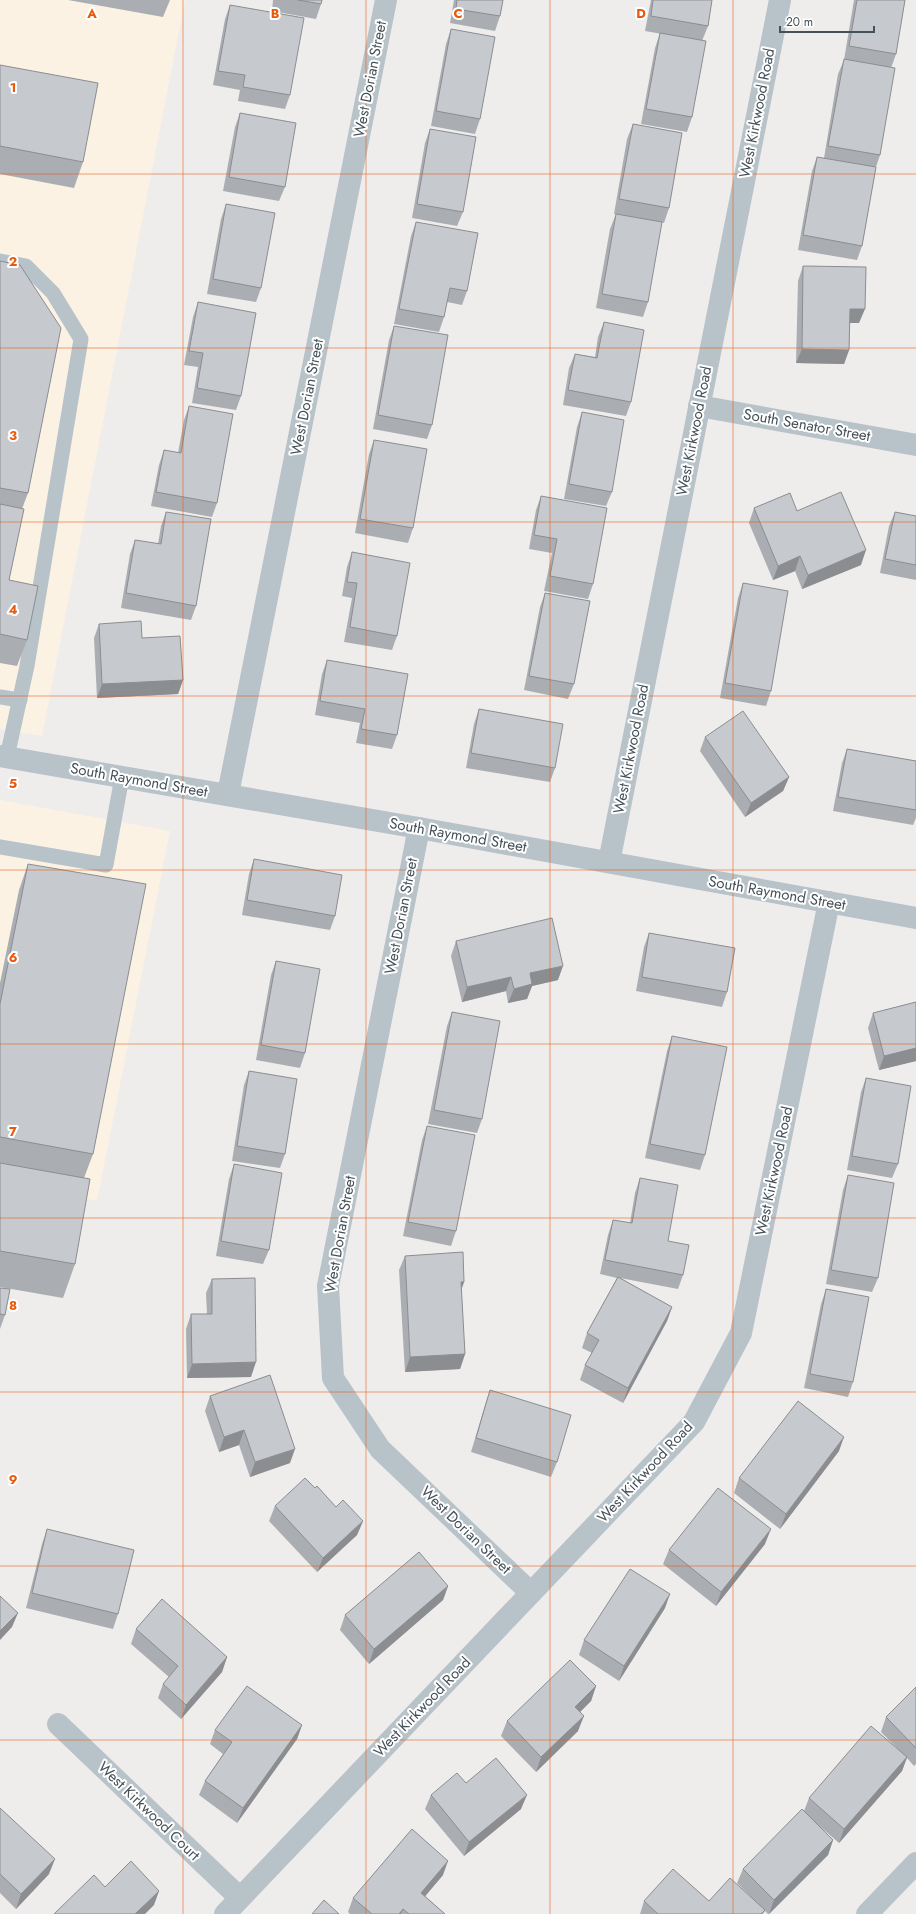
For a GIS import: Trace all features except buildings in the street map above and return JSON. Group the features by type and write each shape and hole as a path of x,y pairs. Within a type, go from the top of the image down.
{"street":[{"name":"West Dorian Street","path":"228,794 386,0"},
{"name":"West Kirkwood Road","path":"609,862 780,0"},
{"name":"South Senator Street","path":"699,406 916,445"},
{"name":"South Raymond Street","path":"3,756 228,794 916,918"},
{"name":"West Dorian Street","path":"418,828 328,1286 333,1378 380,1450 531,1593"},
{"name":"West Kirkwood Road","path":"225,1914 694,1422 741,1333 829,902"},
{"name":"West Kirkwood Court","path":"58,1724 240,1898"},
{"path":"867,1914 916,1863"}],"lane":[{"path":"0,261 26,266 54,293 81,339 28,666 20,700 3,756"},
{"path":"0,697 20,700"},
{"path":"0,847 106,865 122,777"}],"shaded area":[{"path":"0,0 185,0 42,736 0,729"},
{"path":"0,800 170,831 97,1201 0,1184"}]}
